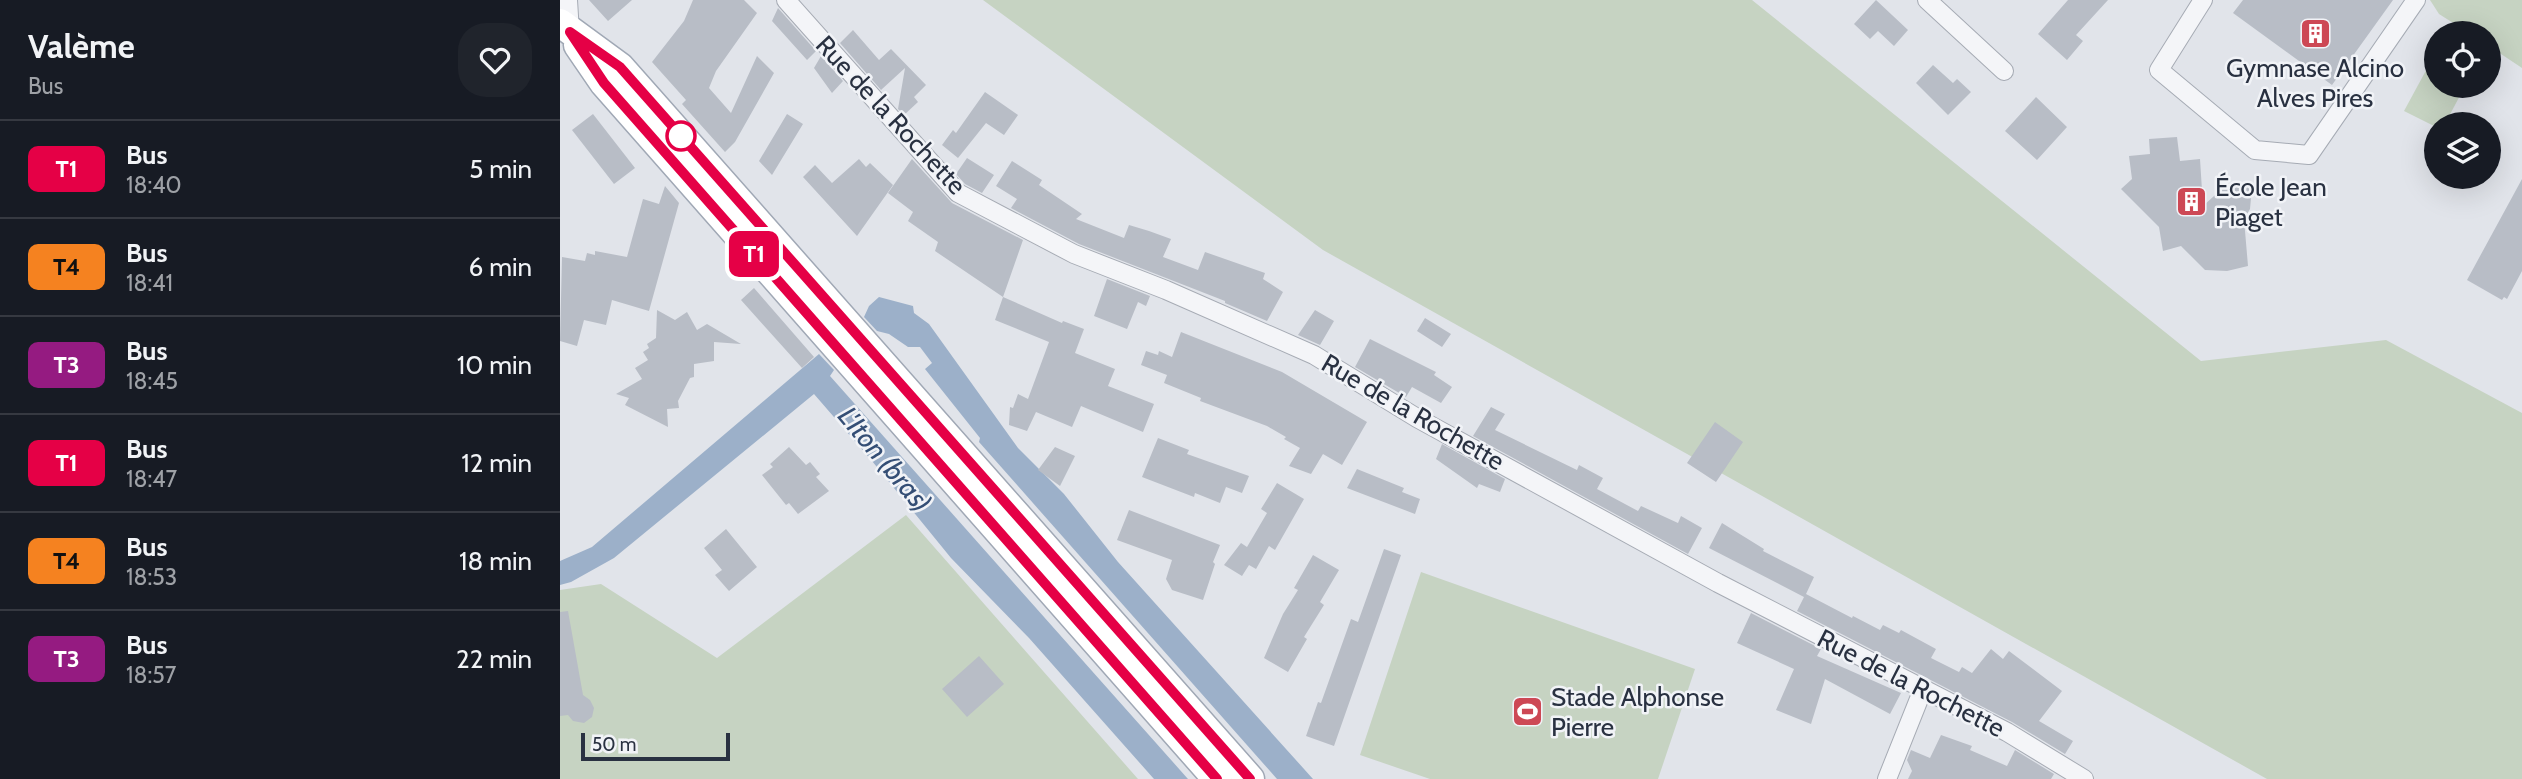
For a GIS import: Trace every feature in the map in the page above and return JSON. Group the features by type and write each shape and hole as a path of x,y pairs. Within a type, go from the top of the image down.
{"main road":[{"path":"562,29 613,94 1217,779"},
{"path":"562,29 620,67 1250,779"}],"street":[{"path":"562,29 568,0"},
{"name":"Rue de la Rochette","path":"786,0 958,193 1074,254 1166,290 1314,355 1417,418 1718,583 2007,732 2084,779"},
{"path":"1927,0 2004,71"},
{"path":"2203,0 2159,70 2255,150 2309,155 2416,0"},
{"path":"1887,779 1923,688"}],"green space":[{"path":"983,0 1752,0 2201,361 2386,340 2522,413 2522,779 2267,779 1323,250"},
{"path":"2430,0 2522,0 2522,68 2501,54 2501,21 2450,21 2439,14"},
{"path":"2424,74 2424,98 2459,98 2451,112 2424,112 2424,121 2404,111"},
{"path":"906,515 1138,779 560,779 560,590 601,584 717,658"},
{"name":"Stade Alphonse Pierre","path":"1421,572 1695,669 1658,779 1430,779 1360,755"}],"water":[{"path":"879,297 913,306 914,313 929,324 1018,448 1064,494 1118,562 1313,779 1277,779 979,442 980,438 925,369 932,363 920,347 908,347 889,334 877,331 864,317 869,306"},
{"name":"L'Iton (bras)","path":"819,354 834,370 830,376 1188,779 1154,779 1029,638 951,558 814,394 614,558 571,582 560,585 560,561 592,547"}],"building":[{"path":"589,0 632,0 608,21"},
{"path":"693,0 744,0 757,13 716,71 709,88 731,113 757,56 774,73 735,142 725,152 682,104 686,100 652,62 684,21"},
{"path":"1876,0 1908,30 1894,46 1878,31 1870,39 1854,24"},
{"path":"2068,0 2108,0 2076,35 2083,41 2067,60 2038,34"},
{"name":"Gymnase Alcino Alves Pires","path":"2243,0 2393,0 2332,85 2233,13"},
{"path":"778,8 816,51 807,60 772,21"},
{"path":"853,30 879,60 891,49 926,85 914,97 918,102 904,115 898,109 905,68 881,90 840,43"},
{"path":"821,56 843,81 832,93 814,68"},
{"path":"1933,65 1953,83 1957,79 1971,92 1948,115 1916,83"},
{"path":"985,92 1018,115 1004,135 986,123 958,158 942,145 953,130 956,133"},
{"path":"2036,97 2067,127 2037,160 2005,131"},
{"path":"593,114 635,168 614,184 572,130"},
{"path":"787,114 803,124 772,175 759,161"},
{"name":"École Jean Piaget","path":"2177,137 2180,161 2200,159 2203,206 2225,186 2252,187 2250,209 2244,219 2248,266 2227,271 2205,270 2181,246 2163,251 2159,227 2121,189 2132,179 2129,156 2150,154 2149,139"},
{"path":"967,158 994,175 982,193 965,184 956,174"},
{"path":"859,159 866,167 870,163 893,185 857,236 803,177 815,165 832,183"},
{"path":"912,159 952,203 1023,240 1003,297 935,251 938,242 908,221 913,212 888,193"},
{"path":"1012,161 1042,180 1039,185 1082,214 1076,219 1124,238 1129,225 1171,239 1163,257 1198,270 1205,252 1265,273 1263,279 1283,292 1267,321 1225,301 1079,244 1011,208 1017,199 996,186"},
{"path":"2522,179 2522,271 2507,299 2504,297 2502,300 2467,280"},
{"path":"665,186 679,203 649,311 612,300 606,325 584,320 577,346 560,341 562,257 585,261 587,253 595,255 595,251 627,257 643,199 659,204"},
{"path":"1107,279 1150,296 1146,306 1138,302 1127,329 1094,316"},
{"path":"754,288 814,357 802,368 741,300"},
{"path":"1003,297 1062,323 1063,321 1084,329 1075,353 1115,369 1108,386 1154,404 1143,432 1081,406 1072,427 1036,412 1027,431 1009,425 1010,407 1013,408 1018,394 1028,399 1049,342 995,320"},
{"path":"657,310 675,320 687,312 697,330 707,324 741,344 714,342 714,361 694,364 694,377 690,378 678,401 679,408 667,409 668,427 625,405 629,398 616,394 642,379 635,368 648,360 643,352 649,348 647,344 656,338"},
{"path":"1315,310 1334,321 1320,345 1298,335"},
{"path":"1425,318 1451,334 1442,347 1417,331"},
{"path":"1181,332 1282,372 1367,422 1342,465 1323,454 1311,474 1289,466 1300,448 1284,439 1286,437 1267,426 1200,401 1201,398 1164,383 1167,375 1141,365 1146,351 1158,355 1159,351 1172,357"},
{"path":"1370,339 1436,372 1434,375 1452,387 1441,403 1412,387 1406,397 1355,367"},
{"path":"1491,407 1505,414 1495,430 1577,470 1579,465 1603,478 1597,489 1638,511 1641,506 1678,523 1681,516 1702,528 1688,554 1473,436"},
{"path":"1715,422 1743,442 1716,482 1687,463"},
{"path":"1158,438 1189,450 1187,454 1249,476 1242,493 1226,487 1220,503 1195,493 1194,497 1142,477"},
{"path":"1442,444 1505,479 1500,492 1479,484 1477,488 1436,459"},
{"path":"789,447 806,465 810,462 820,474 816,477 829,491 798,514 789,503 786,505 762,475 773,467 770,464"},
{"path":"1055,447 1075,456 1060,486 1038,470"},
{"path":"1357,469 1404,488 1402,492 1420,499 1415,514 1347,488"},
{"path":"1277,483 1304,499 1275,550 1269,546 1256,569 1249,565 1242,576 1224,565 1241,543 1247,547 1267,513 1261,509"},
{"path":"1129,510 1220,545 1203,600 1172,590 1166,579 1172,560 1117,540"},
{"path":"1722,523 1764,549 1763,551 1814,577 1806,594 1880,630 1883,625 1899,633 1901,630 1936,649 1931,658 1959,672 1962,667 1972,673 1991,649 2003,659 2009,651 2062,691 2039,721 2073,741 2065,754 2012,722 1797,611 1804,597 1709,548"},
{"path":"726,529 757,567 729,591 715,575 722,570 704,548"},
{"path":"1384,549 1401,555 1334,746 1306,736 1318,702 1321,703 1351,619 1358,622"},
{"path":"1313,555 1339,570 1320,602 1324,605 1304,637 1307,639 1288,672 1264,658 1283,614 1298,590 1294,588"},
{"path":"568,611 583,695 590,700 594,708 592,717 584,723 573,721 568,715 560,716 560,612"},
{"path":"1751,613 1821,649 1817,656 1901,693 1890,714 1825,679 1811,724 1776,710 1794,669 1737,643"},
{"path":"979,656 1004,684 967,717 942,689"},
{"path":"1941,735 1972,746 1970,750 2007,766 2015,750 2054,774 2051,779 1908,779 1912,771 1907,760 1911,750 1930,758"}],"bus line":[{"name":"T1","path":"1217,779 604,83 570,32 620,67 1250,779"}],"place":[{"name":"Gymnase Alcino Alves Pires","path":"2315,33"},
{"name":"École Jean Piaget","path":"2192,202"},
{"name":"Stade Alphonse Pierre","path":"1528,712"}]}
